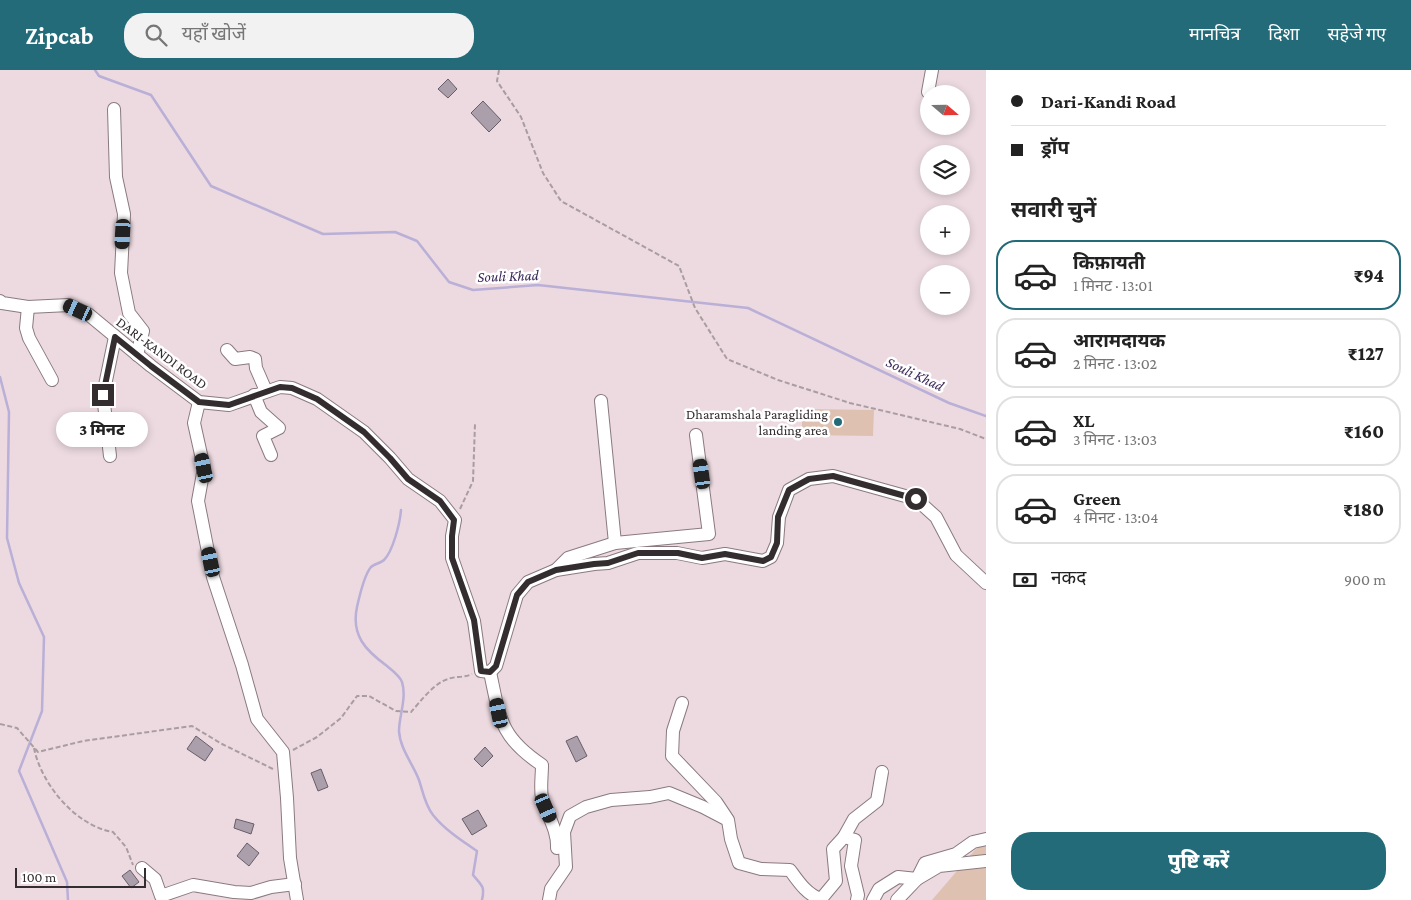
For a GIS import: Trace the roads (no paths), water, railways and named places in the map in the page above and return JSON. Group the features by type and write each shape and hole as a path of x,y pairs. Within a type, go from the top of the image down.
{"street":[{"path":"929,85 932,70"},
{"path":"114,109 116,177 124,214 121,273 129,313 143,331 137,355"},
{"name":"DARI-KANDI ROAD","path":"0,301 2,303 28,307 69,305 88,314 137,355 199,402 229,405 280,387 292,388 317,399 364,432 408,479 440,501 454,520 452,558 474,620 481,671 490,672"},
{"path":"28,307 26,328 29,338 52,380"},
{"path":"110,456 103,395 115,337"},
{"path":"227,350 235,359 250,357 255,359 261,412 279,428 263,436 271,455"},
{"path":"601,401 615,543"},
{"path":"199,402 194,423 204,468 198,501 213,577 257,718 283,752 290,858 297,900"},
{"path":"556,570 568,558 615,543 710,534 696,435"},
{"path":"557,879 558,841 542,795 542,765 516,745 506,731 499,713 490,672 496,666 517,595 528,582 556,570 608,563 638,553 678,553 702,558 725,554 763,561 771,557 777,543 778,517 789,490 809,479 833,476 916,499 936,517 956,556 986,583"},
{"path":"682,703 673,731 672,756 716,802 728,820 730,839 739,863 761,869 790,870 814,897 821,899 836,880 833,849 844,837 854,819 877,800 882,772"},
{"path":"549,900 551,889 566,867 564,832 570,816 586,807 611,800 650,797 669,793 703,806 728,820"},
{"path":"844,837 855,840 851,866 858,895 856,900"},
{"path":"918,879 925,863 956,854 973,842 986,839"},
{"path":"897,900 918,879 939,866 986,861"},
{"path":"142,868 155,880 161,896 192,884 250,897 271,887 295,884"},
{"path":"873,900 879,889 898,876 918,879"}],"waterway":[{"name":"Souli Khad","path":"95,70 99,76 151,95 211,186 323,234 395,232 417,241 449,282 473,290 538,285 748,308 949,403 986,416"},
{"path":"0,377 9,412 7,538 19,583 44,637 42,711 19,771 67,882 68,900"},
{"path":"401,510 398,529 387,556 384,560 371,567 362,586 357,607 356,626 366,648 396,673 401,680 404,694 399,731 404,750 419,780 430,811 448,830 477,851 473,875 482,886 482,900"}],"place":[{"name":"Dharamshala Paragliding landing area","path":"838,422"}]}
